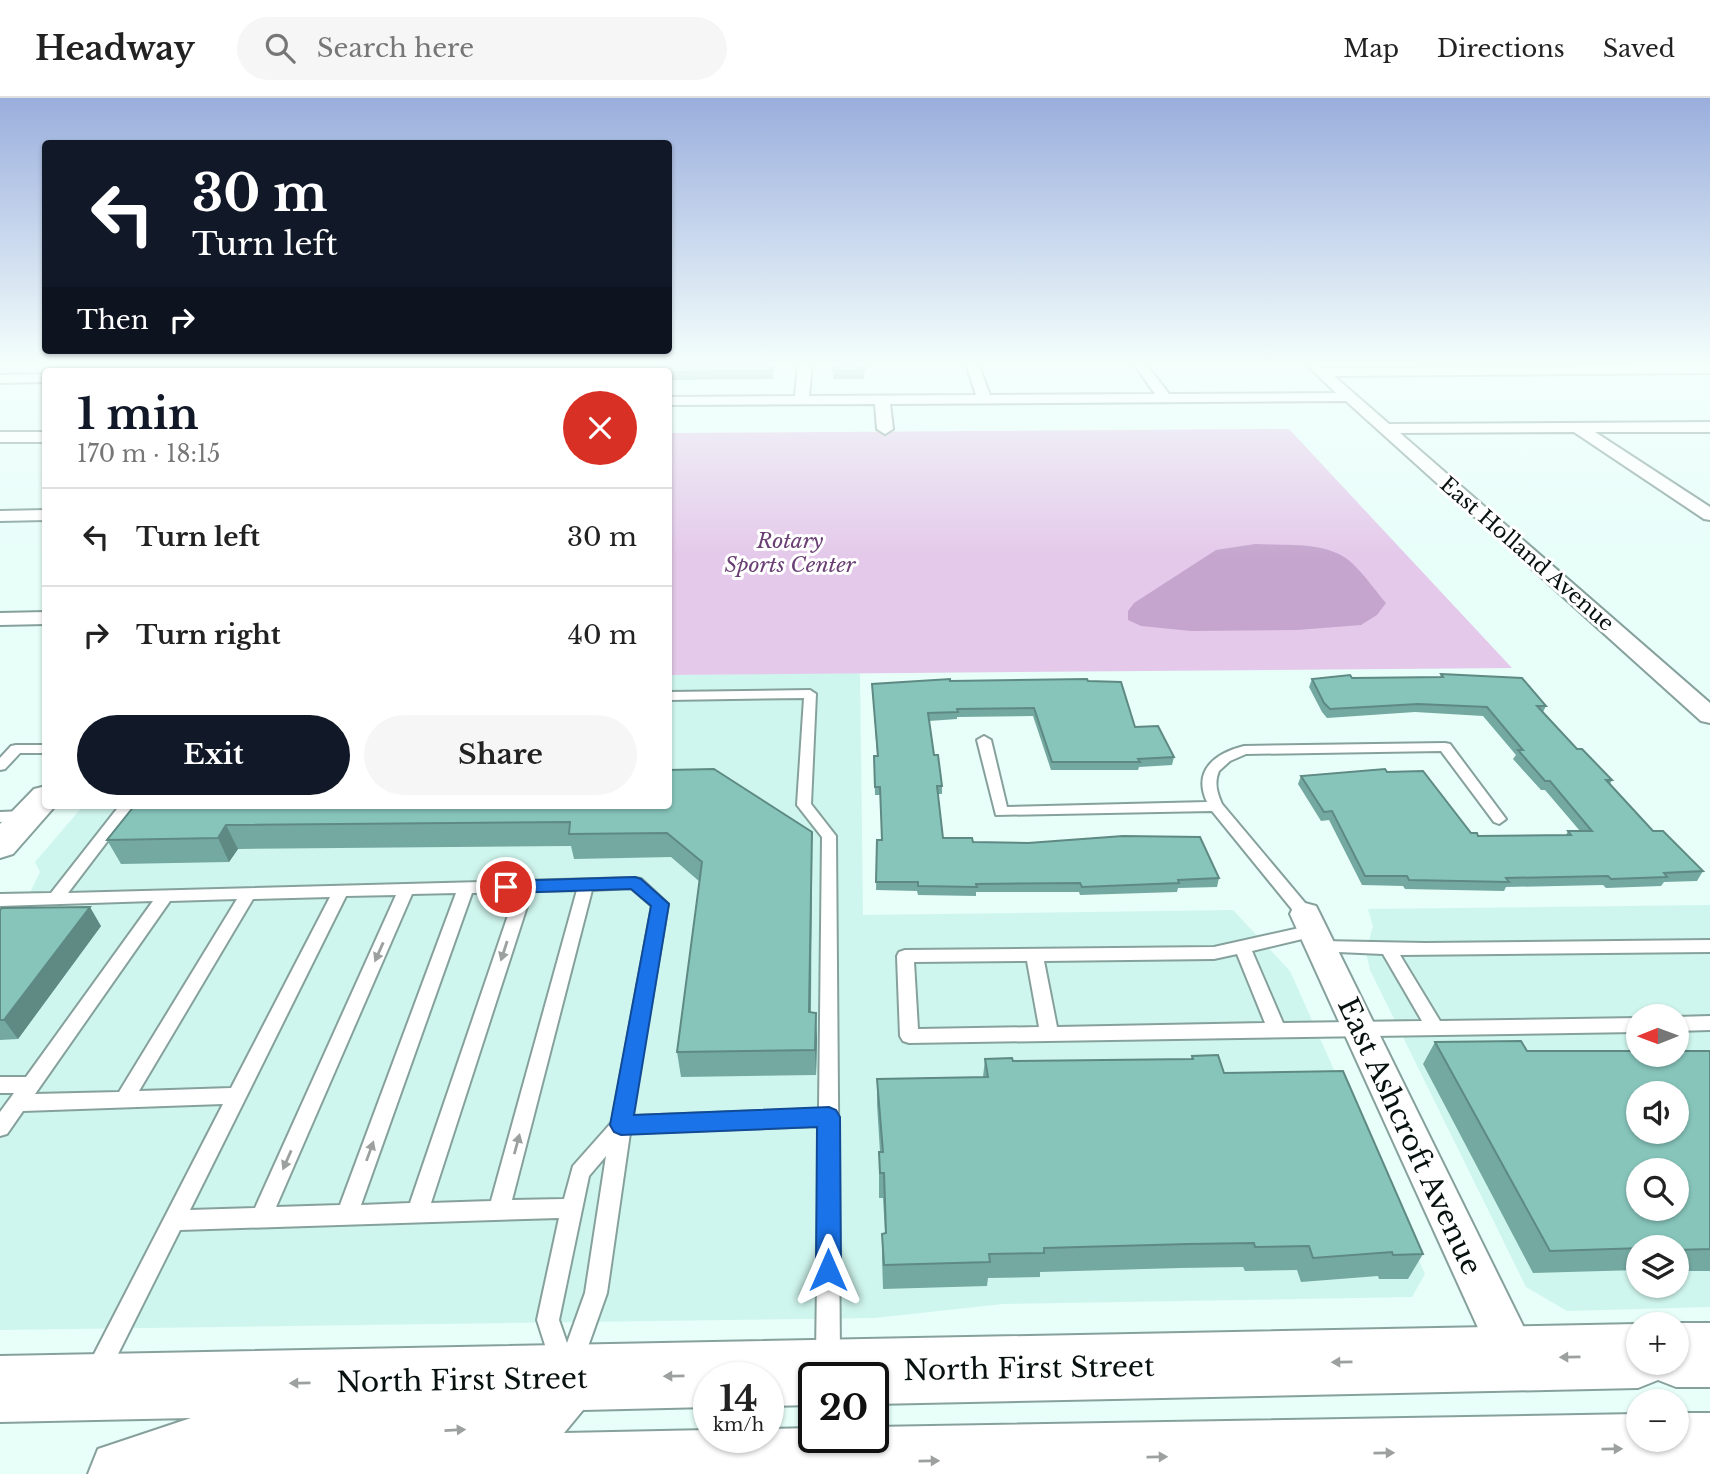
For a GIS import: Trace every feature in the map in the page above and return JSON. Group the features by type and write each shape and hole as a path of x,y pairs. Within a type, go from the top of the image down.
{"main road":[{"path":"1689,1355 1710,1355"},
{"name":"North First Street","path":"889,1372 1626,1356"},
{"name":"North First Street","path":"0,1389 798,1374"},
{"path":"123,1474 236,1438 459,1429 519,1422 551,1401 566,1378"},
{"path":"200,1474 527,1471 1710,1447"}],"street":[{"path":"1385,429 1536,428"},
{"path":"1577,428 1710,515"},
{"name":"East Holland Avenue","path":"1385,429 1710,716"},
{"path":"0,437 42,437"},
{"path":"0,516 42,515"},
{"path":"0,619 42,618"},
{"path":"0,846 24,810"},
{"name":"East Ashcroft Avenue","path":"1313,931 1515,1358"}],"lane":[{"path":"672,696 810,694 804,805 829,836 828,1362"},
{"path":"984,740 1001,812 1216,806"},
{"path":"1313,931 1216,806 1208,789 1209,774 1225,757 1244,750 1445,747 1499,820"},
{"path":"0,766 16,750 42,749"},
{"path":"55,899 125,809"},
{"path":"0,900 635,883 660,904 621,1125 596,1293 566,1378"},
{"path":"499,1210 586,884"},
{"path":"418,1213 526,886"},
{"path":"347,1215 466,888"},
{"path":"261,1217 406,889"},
{"path":"90,1387 341,891"},
{"path":"124,1100 248,894"},
{"path":"0,1128 165,896"},
{"path":"1626,1025 909,1036 905,956 1214,953 1313,931 1388,948 1710,946"},
{"path":"1242,947 1277,1031"},
{"path":"1388,948 1435,1028"},
{"path":"1034,954 1049,1034"},
{"path":"1689,1024 1710,1023"},
{"path":"0,1085 30,1085"},
{"path":"18,1103 237,1096"},
{"path":"566,1378 548,1320 580,1172 621,1125 829,1117"},
{"path":"174,1220 573,1208"}],"shaded area":[{"path":"1255,544 1308,546 1333,551 1354,565 1386,603 1377,615 1361,625 1297,630 1191,631 1141,626 1128,620 1128,611 1134,603 1216,550"},
{"path":"860,673 863,915 1233,910 1290,971 1425,1274 1412,1297 1003,1304 874,1318 0,1330 0,921 21,911 40,872 35,862 81,809 672,809 672,675"},
{"path":"1710,905 1710,1307 1567,1311 1526,1287 1370,970 1366,952 1373,926 1368,909"}],"green space":[{"name":"Rotary Sports Center","path":"1289,429 1512,668 672,675 672,433"}],"building":[{"path":"1441,674 1522,678 1546,706 1537,706 1577,749 1582,749 1612,780 1606,780 1653,831 1663,831 1703,871 1664,873 1667,877 1611,879 1608,876 1506,878 1509,882 1409,880 1407,876 1365,876 1332,811 1324,812 1301,776 1385,769 1387,772 1423,771 1471,833 1477,833 1478,836 1571,835 1568,831 1592,831 1550,781 1545,781 1518,750 1523,750 1487,707 1418,704 1330,709 1312,679 1350,675 1352,678 1443,677"},
{"path":"950,679 1087,679 1121,682 1135,727 1158,726 1174,757 1138,759 1140,762 1052,762 1034,708 957,709 958,712 928,713 942,786 937,786 943,838 972,838 973,842 1028,843 1123,836 1200,837 1219,878 1178,880 1179,883 1082,887 1080,883 976,884 977,887 876,882 877,840 882,840 880,787 875,787 874,756 878,756 872,684"},
{"path":"714,769 812,832 809,1012 816,1013 815,1050 677,1052 702,862 667,833 569,834 570,822 226,825 218,838 107,840 132,809 672,809 672,770"},
{"path":"90,907 4,1020 0,1020 0,910"},
{"path":"1521,1041 1527,1051 1626,1051 1626,1068 1689,1068 1689,1051 1710,1051 1710,1249 1689,1250 1689,1235 1626,1235 1626,1249 1550,1251 1435,1042"},
{"path":"1218,1055 1224,1073 1343,1071 1423,1254 1393,1255 1392,1252 1313,1258 1309,1246 1189,1244 1044,1248 1044,1253 989,1254 990,1262 884,1265 884,1173 880,1173 879,1152 883,1152 877,1079 988,1077 985,1059 1193,1059 1192,1056"}],"route":[{"path":"506,887 635,883 660,904 621,1125 829,1117 828,1270"}]}
